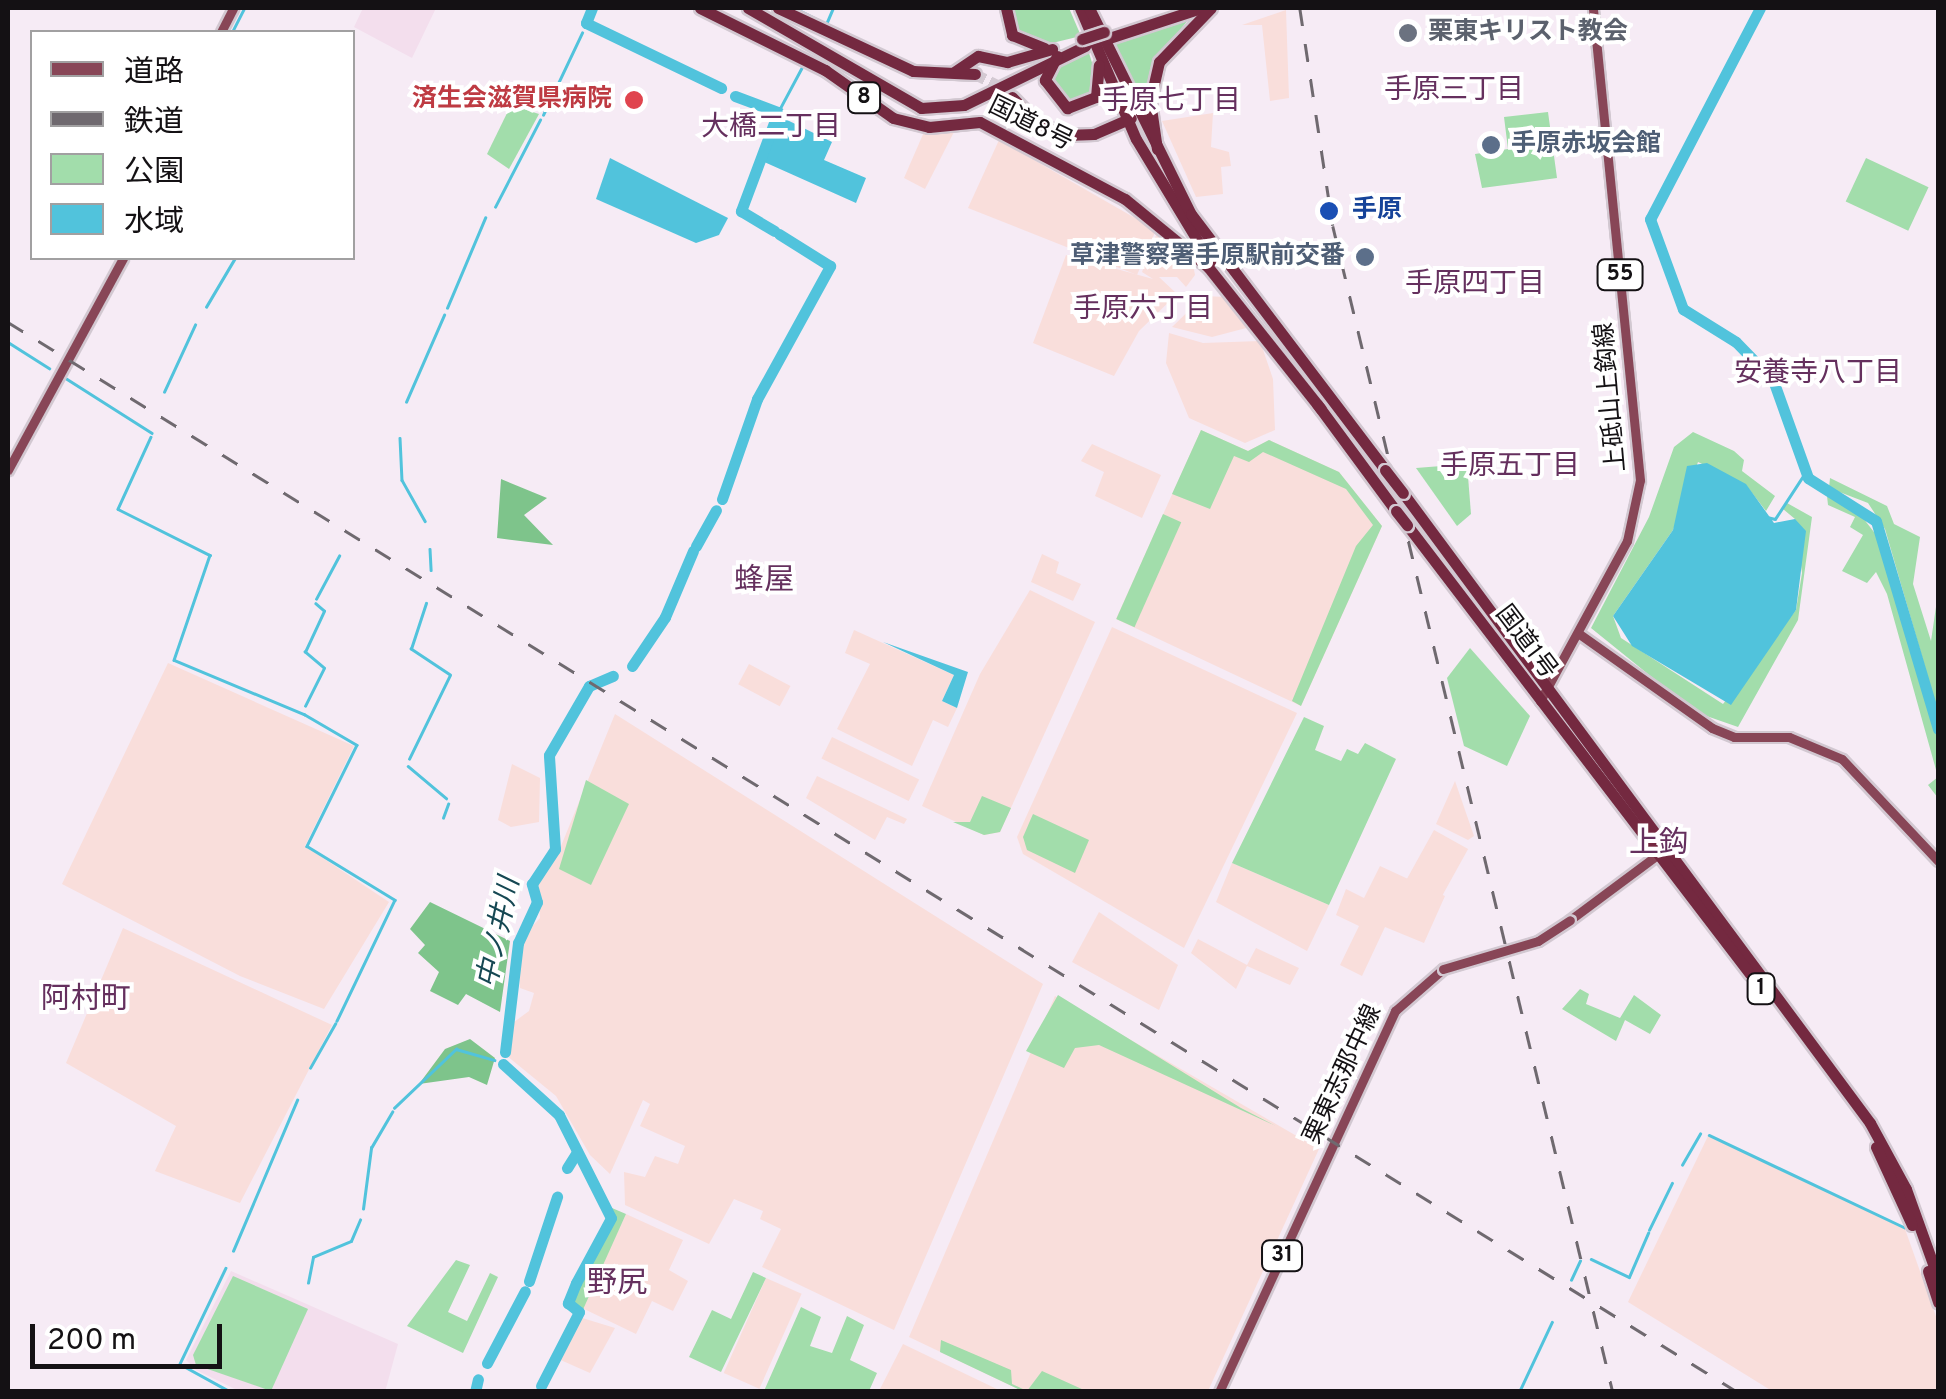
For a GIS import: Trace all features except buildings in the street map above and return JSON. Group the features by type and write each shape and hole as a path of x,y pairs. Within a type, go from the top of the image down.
{"highway":[{"path":"748,8 898,99 943,110 974,100 1085,39 1200,8"},
{"name":"国道8号","path":"778,8 912,70 975,74"},
{"path":"1006,8 1018,41 1064,48"},
{"name":"国道1号","path":"1077,8 1085,39 1099,58 1211,267"},
{"name":"国道1号","path":"1089,8 1131,118 1217,251 1404,493 1542,694"},
{"path":"1105,36 1178,8"},
{"path":"1160,161 1151,115 1154,75 1173,39 1211,8"},
{"name":"国道8号","path":"709,9 825,70 893,118 929,127 980,122 1126,199 1211,267"},
{"path":"954,72 978,56 1007,62 1064,48"},
{"path":"1064,48 1045,80 1067,108 1096,97 1099,58"},
{"name":"国道8号","path":"1012,97 1037,123 1066,135 1131,118"},
{"path":"1211,267 1217,251"},
{"name":"8","path":"1211,267 1320,409"},
{"name":"国道1号","path":"1320,409 1542,694 1864,1128 1938,1302"},
{"name":"国道1号","path":"1660,852 1870,1122 1906,1189 1938,1278"}],"main road":[{"name":"上砥山上鈎線","path":"1542,694 1626,541 1640,480 1594,8"},
{"path":"8,470 122,260"},
{"path":"1578,632 1712,728 1732,736 1788,736 1842,759 1938,861"},
{"name":"栗東志那中線","path":"1219,1392 1395,1011 1443,969 1538,941 1660,852"}],"shaded area":[{"path":"363,8 436,8 412,58 354,27"},
{"path":"1286,10 1289,98 1270,101 1262,25 1242,25"},
{"path":"1213,113 1211,147 1229,152 1231,166 1221,167 1223,194 1196,197 1162,121"},
{"path":"955,130 925,189 904,178 924,132"},
{"path":"999,140 1156,230 1137,275 968,208"},
{"path":"1158,230 1192,259 1195,275 1186,287 1177,277 1159,277 1177,294 1139,331 1114,376 1033,343 1066,255 1153,279 1142,272"},
{"path":"1204,296 1225,297 1250,327 1212,337 1172,327"},
{"path":"1169,333 1203,343 1260,341 1273,379 1275,430 1245,443 1189,418 1166,363"},
{"path":"1201,430 1248,451 1269,440 1339,472 1382,526 1301,706 1116,619"},
{"path":"1092,444 1161,475 1142,518 1095,496 1104,472 1081,461"},
{"path":"1042,554 1059,562 1056,573 1081,584 1073,601 1031,582"},
{"path":"1030,590 1095,622 1000,832 984,835 922,806 980,674"},
{"path":"1112,627 1297,713 1184,948 1023,854 1017,837"},
{"path":"854,630 954,675 942,701 957,708 948,727 933,720 912,766 837,729 870,664 845,653"},
{"path":"168,663 354,746 305,846 389,902 324,1009 240,976 62,884"},
{"path":"749,664 790,686 780,706 738,684"},
{"path":"615,714 1043,984 894,1330 762,1267 781,1229 760,1219 763,1211 734,1199 709,1244 625,1205 624,1172 645,1177 655,1156 678,1164 685,1146 640,1126 650,1104 643,1100 610,1174 590,1155 556,1096 507,1056 510,1025 529,1011 534,993 520,988 519,972 525,934 540,918 538,882 559,851"},
{"path":"832,737 919,780 909,801 821,759"},
{"path":"512,764 540,778 539,822 511,827 498,820"},
{"path":"817,776 907,819 904,824 887,817 875,840 806,798"},
{"path":"1455,781 1474,836 1468,840 1436,824"},
{"path":"1434,830 1468,849 1441,898 1407,879"},
{"path":"1232,863 1329,905 1307,951 1216,902"},
{"path":"1380,866 1445,896 1424,943 1385,927 1362,976 1340,965 1359,926 1336,915 1346,889 1364,898"},
{"path":"1099,912 1178,965 1159,1010 1072,962"},
{"path":"123,928 332,1025 240,1203 155,1171 176,1126 66,1063"},
{"path":"1198,939 1247,965 1256,948 1299,968 1290,985 1247,966 1236,989 1191,953"},
{"path":"1055,996 1319,1149 1208,1391 1022,1391 909,1337"},
{"path":"1708,1136 1905,1229 1938,1322 1938,1391 1772,1391 1628,1302"},
{"path":"626,1214 683,1240 669,1270 688,1281 673,1311 652,1301 636,1334 582,1308"},
{"path":"231,1271 398,1344 385,1392 239,1391 196,1370 186,1360"},
{"path":"766,1278 802,1294 759,1389 724,1373"},
{"path":"579,1317 615,1328 590,1373 556,1358"},
{"path":"903,1344 1001,1391 879,1391"}],"green space":[{"path":"1011,8 1069,8 1081,36 1044,45 1018,36"},
{"path":"1193,14 1158,57 1149,129 1107,43"},
{"path":"1088,50 1096,75 1091,94 1069,104 1048,78 1054,66"},
{"path":"511,105 539,114 509,169 487,154"},
{"path":"1548,112 1557,178 1482,188 1475,154 1508,149 1504,117"},
{"path":"1866,158 1929,187 1908,231 1846,202"},
{"path":"1201,430 1248,451 1269,440 1339,472 1382,526 1301,706 1292,701 1356,546 1373,525 1346,489 1263,452 1249,462 1234,456 1210,509 1172,494"},
{"path":"1693,432 1734,451 1744,460 1742,471 1775,496 1766,511 1746,485 1698,462 1673,530 1613,616 1621,638 1723,704 1796,610 1802,573 1795,519 1783,509 1787,503 1812,517 1798,620 1738,727 1695,712 1591,628 1649,517 1674,447"},
{"path":"1467,464 1471,514 1457,526 1416,468"},
{"path":"1830,478 1887,506 1894,524 1920,537 1913,584 1931,641 1938,593 1938,712 1885,529 1868,503 1829,488"},
{"path":"501,479 547,498 524,515 553,545 497,538"},
{"path":"1827,496 1853,505 1877,536 1932,714 1938,742 1938,777 1887,594 1876,572 1867,583 1842,571 1863,535 1850,527 1855,517 1828,505"},
{"path":"1163,514 1181,522 1134,627 1116,619"},
{"path":"1470,648 1530,716 1507,766 1464,746 1447,678"},
{"path":"1304,717 1324,726 1315,750 1341,761 1347,749 1358,754 1365,743 1396,759 1329,905 1232,863"},
{"path":"1938,777 1938,798 1928,785"},
{"path":"586,780 629,804 591,885 559,869"},
{"path":"982,796 1011,808 1000,832 984,835 953,822 970,822"},
{"path":"1033,814 1089,840 1075,873 1027,850 1023,837"},
{"path":"430,902 510,941 500,1012 466,994 458,1005 430,991 439,972 418,953 425,945 410,929"},
{"path":"1580,989 1589,994 1586,1004 1620,1018 1634,995 1661,1015 1650,1034 1625,1020 1616,1041 1562,1009"},
{"path":"1058,995 1276,1126 1099,1045 1075,1048 1064,1068 1026,1051"},
{"path":"470,1039 495,1058 487,1085 469,1077 419,1084 445,1049"},
{"path":"612,1208 626,1214 581,1314 571,1303 611,1225"},
{"path":"456,1260 470,1265 448,1312 467,1321 490,1273 498,1277 463,1353 407,1326"},
{"path":"753,1272 766,1278 721,1372 689,1357 712,1310 731,1319"},
{"path":"233,1276 308,1309 271,1391 196,1365 193,1355"},
{"path":"801,1307 821,1317 810,1346 832,1353 847,1316 864,1325 850,1360 877,1373 869,1391 764,1391"},
{"path":"941,1340 1011,1370 1012,1384 1027,1391 940,1352"},
{"path":"1042,1371 1084,1390 1027,1391"}],"water":[{"path":"779,116 832,142 824,160 866,178 856,203 760,160"},
{"path":"610,158 728,218 719,235 696,243 596,199"},
{"path":"1707,463 1746,484 1774,523 1795,519 1806,531 1796,610 1731,705 1632,646 1613,616 1673,530 1687,466"},
{"path":"883,642 968,672 957,708 942,701 954,675"}],"waterway":[{"path":"233,30 244,8"},
{"name":"中ノ井川","path":"592,8 586,23 721,88"},
{"path":"795,8 826,24"},
{"path":"827,22 833,8"},
{"path":"1760,8 1650,219 1683,309 1736,342 1773,380 1808,478 1876,521 1938,729"},
{"name":"中ノ井川","path":"584,27 586,23"},
{"path":"543,115 582,33"},
{"path":"778,112 802,67"},
{"name":"中ノ井川","path":"735,96 778,112 741,211 774,231"},
{"path":"495,207 540,120"},
{"path":"447,308 485,218"},
{"name":"中ノ井川","path":"722,499 757,399 830,266 779,234"},
{"path":"206,307 234,260"},
{"path":"406,402 444,315"},
{"path":"164,392 195,325"},
{"path":"8,342 49,368"},
{"path":"64,377 152,433"},
{"path":"151,437 118,509 210,555 174,660 304,714 357,745 307,846 395,900 337,1021"},
{"path":"400,438 402,480 425,521"},
{"path":"1767,517 1775,519 1805,473"},
{"name":"中ノ井川","path":"696,546 716,510"},
{"path":"430,549 431,570"},
{"name":"中ノ井川","path":"632,666 665,617 693,551"},
{"path":"316,599 339,556"},
{"path":"409,759 450,675 411,649 426,603"},
{"path":"305,706 324,668 305,652 324,611 316,604"},
{"name":"中ノ井川","path":"505,1052 518,943 537,902 532,884 555,849 549,755 589,686 613,676"},
{"path":"408,766 446,798"},
{"path":"443,818 448,804"},
{"path":"310,1068 335,1024"},
{"path":"394,1108 456,1049 494,1060"},
{"path":"503,1064 559,1115 611,1218 576,1283 568,1303 579,1312 541,1386"},
{"path":"233,1251 297,1100"},
{"path":"363,1209 371,1148 392,1112"},
{"path":"1682,1165 1700,1134"},
{"path":"1709,1135 1904,1227"},
{"name":"中ノ井川","path":"567,1168 577,1152"},
{"path":"1649,1230 1672,1183"},
{"name":"中ノ井川","path":"529,1281 557,1197"},
{"path":"308,1283 313,1257 351,1241 360,1220"},
{"path":"1591,1259 1629,1277 1648,1233"},
{"path":"1571,1280 1580,1261"},
{"path":"226,1268 180,1364 231,1392"},
{"name":"中ノ井川","path":"487,1363 525,1291"},
{"path":"1519,1392 1552,1322"},
{"name":"中ノ井川","path":"475,1392 478,1379"}],"tunnel":[{"path":"975,74 1006,89"}],"railway":[{"path":"1300,8 1333,226 1613,1392"},
{"path":"8,322 1738,1392"}],"place":[{"name":"栗東キリスト教会","path":"1408,33"},
{"name":"済生会滋賀県病院","path":"634,100"},
{"name":"手原赤坂会館","path":"1491,145"},
{"name":"手原","path":"1329,211"},
{"name":"草津警察署手原駅前交番","path":"1365,257"}],"district":[{"name":"手原三丁目","path":"1454,91"},
{"name":"手原七丁目","path":"1171,102"},
{"name":"大橋二丁目","path":"771,128"},
{"name":"手原四丁目","path":"1475,285"},
{"name":"手原六丁目","path":"1143,310"},
{"name":"安養寺八丁目","path":"1818,374"},
{"name":"手原五丁目","path":"1510,467"},
{"name":"蜂屋","path":"764,582"},
{"name":"上鈎","path":"1659,845"},
{"name":"阿村町","path":"86,1001"},
{"name":"野尻","path":"617,1285"}]}
